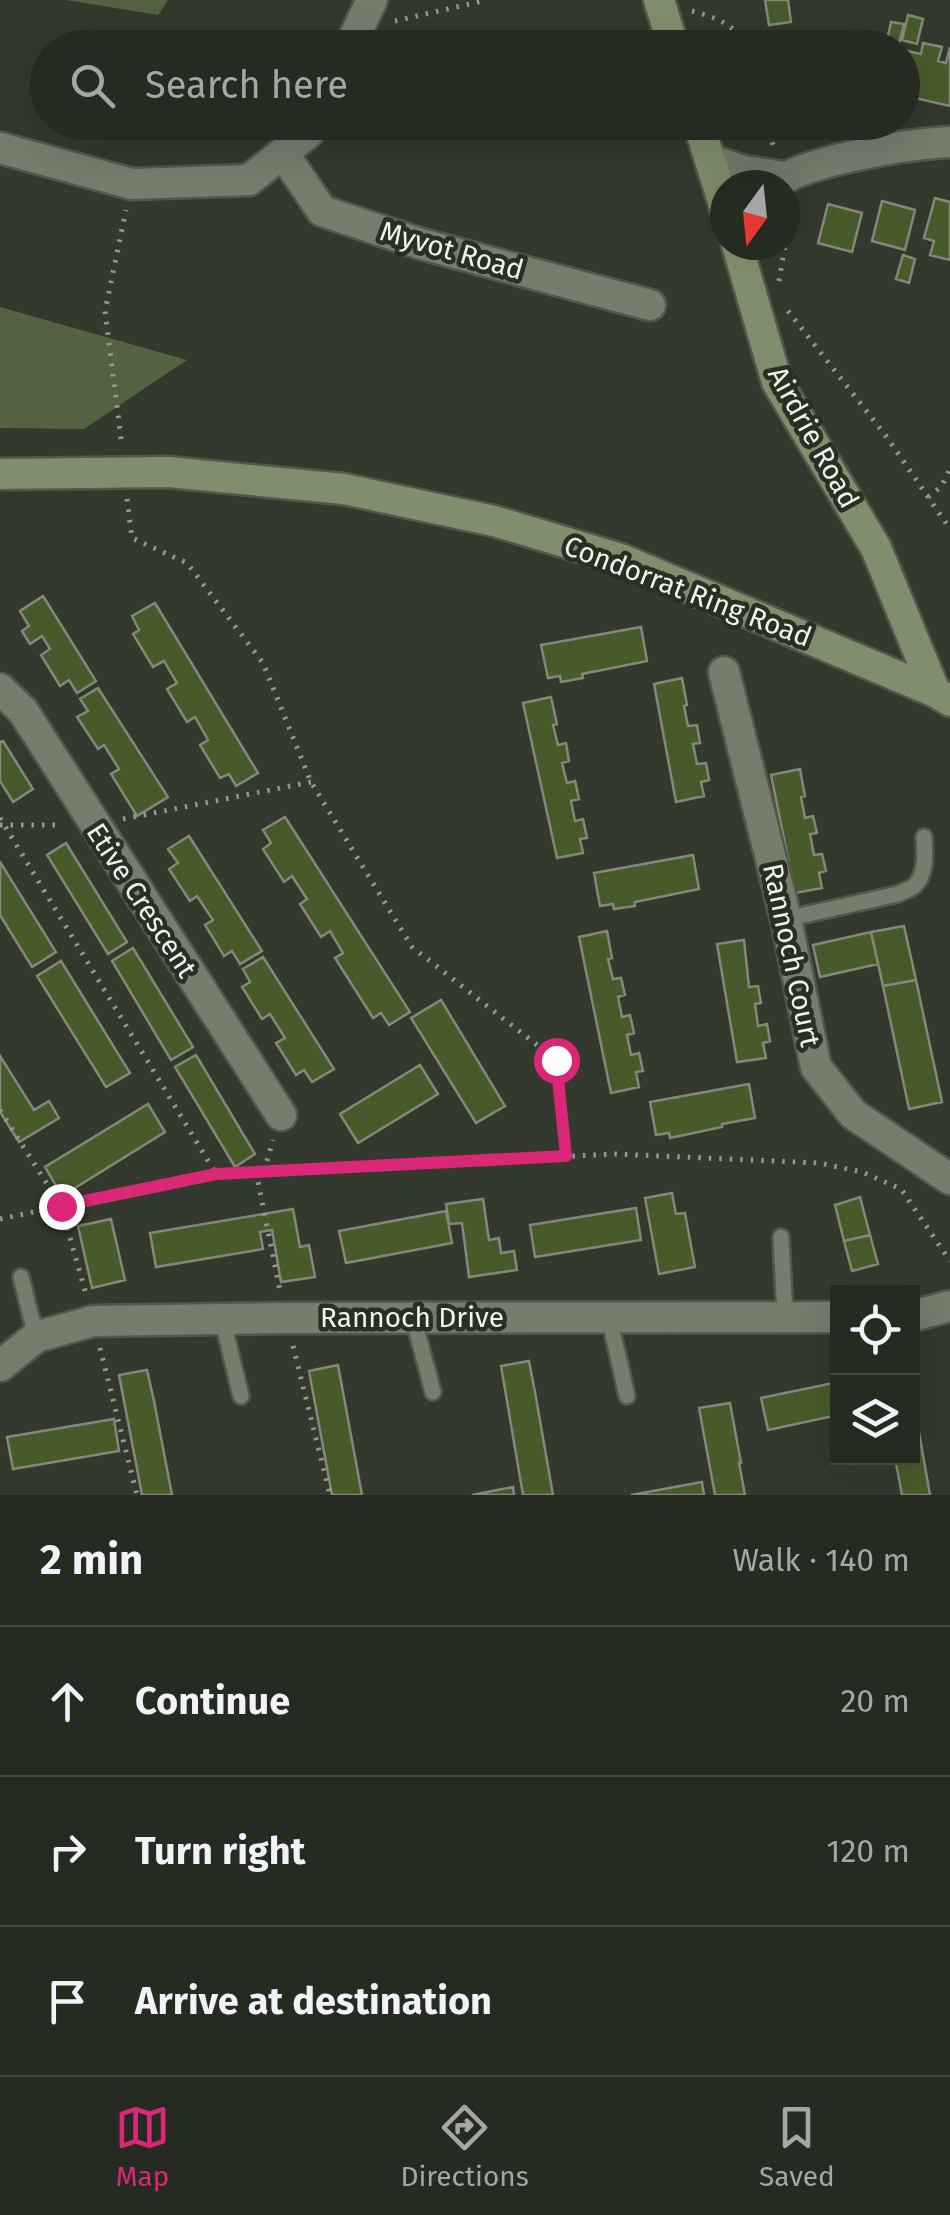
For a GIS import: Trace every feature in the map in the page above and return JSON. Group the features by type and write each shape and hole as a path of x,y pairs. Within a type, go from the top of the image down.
{"street":[{"path":"357,30 372,0"},
{"path":"0,148 132,184 249,180 299,140"},
{"path":"704,140 713,170"},
{"path":"800,173 840,158 950,142"},
{"name":"Myvot Road","path":"283,153 322,212 418,243 650,305"},
{"path":"710,160 744,170"},
{"name":"Airdrie Road","path":"741,260 778,382 876,548 942,696"},
{"name":"Condorrat Ring Road","path":"0,474 168,472 344,490 494,520 620,559 942,696"},
{"path":"858,659 892,646 907,624"},
{"name":"Rannoch Court","path":"724,672 786,919 816,1067 852,1114 950,1179"},
{"name":"Etive Crescent","path":"0,689 23,711 281,1115"},
{"path":"920,1314 950,1306"},
{"name":"Rannoch Drive","path":"0,1366 36,1337 93,1321 830,1317"}],"lane":[{"path":"786,919 898,894 915,886 926,859 924,836"},
{"path":"781,1237 785,1317"},
{"path":"21,1278 36,1337"},
{"path":"609,1317 627,1396"},
{"path":"222,1318 241,1396"},
{"path":"413,1318 433,1392"}],"path":[{"path":"381,30 487,0"},
{"path":"662,8 712,16 734,30"},
{"path":"120,439 106,312 132,184"},
{"path":"780,288 781,260"},
{"path":"786,307 886,436 950,529"},
{"path":"928,498 941,487 950,469"},
{"path":"127,497 132,538 186,563 262,663 311,782 412,948 556,1060 566,1156"},
{"path":"1,823 93,824 311,782"},
{"path":"1,823 216,1174"},
{"path":"0,1218 216,1174 615,1154 800,1162 862,1172 901,1189 950,1261"}],"green space":[{"path":"66,0 168,0 158,15"},
{"path":"0,307 187,360 84,429 0,428"}],"building":[{"path":"765,0 788,0 791,22 769,25"},
{"path":"908,15 923,19 920,32 904,30"},
{"path":"891,22 904,24 902,30 889,30"},
{"path":"923,43 942,47 938,61 946,63 950,47 950,106 920,99"},
{"path":"935,198 950,202 950,260 930,255 934,241 924,238"},
{"path":"882,201 915,210 905,250 872,241"},
{"path":"828,204 862,213 852,252 818,243"},
{"path":"903,255 915,259 909,283 896,279"},
{"path":"43,596 96,681 77,693 69,680 60,686 41,655 50,649 42,636 30,644 22,631 29,626 20,611"},
{"path":"155,603 258,773 236,786 229,774 220,778 200,745 208,740 195,717 187,722 167,689 177,683 164,661 153,667 133,634 139,630 132,616"},
{"path":"641,627 647,661 561,682 560,676 548,678 541,645"},
{"path":"682,678 688,726 697,725 700,743 693,744 697,764 706,763 709,780 701,782 704,796 676,802 654,684"},
{"path":"98,688 168,797 137,816 111,774 119,769 104,745 98,749 77,717 88,711 80,699"},
{"path":"551,697 558,745 566,743 569,761 562,763 567,783 575,781 579,799 571,801 575,821 583,819 587,838 580,839 583,853 557,858 523,703"},
{"path":"3,741 33,789 13,802 0,781"},
{"path":"800,769 805,818 813,816 817,833 810,834 814,855 822,854 826,871 819,873 822,888 795,893 771,775"},
{"path":"285,817 410,1012 389,1025 381,1013 373,1018 335,958 343,953 330,931 321,937 300,904 307,899 292,876 284,882 263,849 271,843 263,830"},
{"path":"189,836 262,951 240,964 232,951 224,956 205,925 213,920 197,896 190,901 169,869 178,863 168,849"},
{"path":"66,843 127,942 108,954 47,855"},
{"path":"693,855 699,889 635,902 635,906 600,906 594,873"},
{"path":"0,862 56,952 32,967 0,915"},
{"path":"904,926 916,980 883,986 871,932"},
{"path":"607,931 613,979 621,978 625,995 618,997 622,1017 630,1015 634,1033 627,1035 631,1055 639,1053 643,1071 636,1072 639,1087 611,1093 579,937"},
{"path":"871,932 878,964 820,977 813,945"},
{"path":"744,940 749,987 758,986 761,1003 755,1004 758,1026 767,1024 770,1041 763,1043 766,1058 737,1062 717,944"},
{"path":"133,948 193,1047 171,1060 112,961"},
{"path":"263,957 334,1069 312,1082 304,1070 296,1075 276,1043 285,1038 270,1014 262,1019 242,987 250,982 243,969"},
{"path":"61,961 130,1073 106,1087 37,976"},
{"path":"916,980 942,1102 909,1109 883,986"},
{"path":"441,1000 505,1106 476,1123 411,1018"},
{"path":"196,1055 255,1154 235,1167 175,1067"},
{"path":"0,1056 34,1110 49,1101 59,1118 19,1142 0,1112"},
{"path":"420,1065 438,1094 358,1143 340,1114"},
{"path":"749,1084 755,1118 670,1138 669,1133 656,1135 650,1102"},
{"path":"148,1104 165,1132 62,1196 45,1167"},
{"path":"672,1193 676,1214 685,1213 695,1267 659,1274 645,1198"},
{"path":"860,1197 870,1235 844,1241 835,1205"},
{"path":"483,1199 489,1240 499,1238 501,1253 514,1251 517,1270 469,1277 462,1223 449,1224 446,1204"},
{"path":"636,1208 641,1240 535,1257 530,1225"},
{"path":"293,1209 300,1247 309,1245 315,1277 281,1282 272,1230 260,1232 263,1249 156,1267 150,1233"},
{"path":"446,1211 452,1243 346,1263 339,1231"},
{"path":"111,1219 125,1280 92,1288 78,1226"},
{"path":"870,1235 878,1264 852,1271 844,1241"},
{"path":"529,1361 553,1495 523,1495 501,1366"},
{"path":"338,1365 362,1495 332,1495 309,1371"},
{"path":"147,1370 172,1495 142,1495 119,1375"},
{"path":"830,1384 830,1417 768,1430 761,1398"},
{"path":"730,1403 745,1495 715,1495 699,1408"},
{"path":"114,1419 119,1451 13,1469 7,1437"},
{"path":"920,1438 930,1495 902,1495 896,1465 920,1465"},
{"path":"702,1482 704,1495 631,1495"},
{"path":"513,1487 514,1495 472,1495"}],"route":[{"path":"61,1206 216,1174 566,1156 556,1060"}]}
